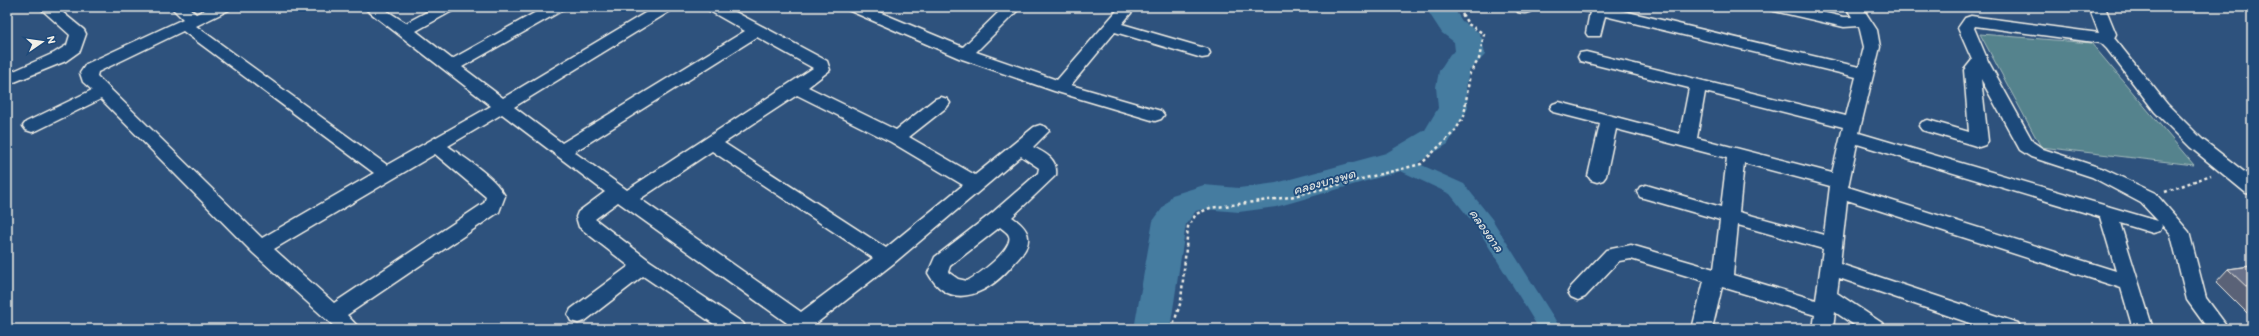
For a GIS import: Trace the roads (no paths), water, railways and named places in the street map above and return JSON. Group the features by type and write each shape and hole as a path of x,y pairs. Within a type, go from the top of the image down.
{"street":[{"path":"7,80 60,57 74,47 78,34 47,7"},
{"path":"179,7 190,23 387,174"},
{"path":"223,7 92,68 88,73 89,78 104,91 260,248 350,329"},
{"path":"371,7 405,30 501,107 561,152 797,326 887,258 1040,131"},
{"path":"405,30 448,7"},
{"path":"451,66 557,7"},
{"path":"260,248 501,107 666,7"},
{"path":"714,7 823,67 822,70 712,143 622,196 590,212 585,217 586,222 643,266 736,329"},
{"path":"854,7 965,54 1060,87 1155,115"},
{"path":"965,54 1013,7"},
{"path":"1060,87 1128,7"},
{"path":"1776,7 1844,22 1859,14 1869,30 1872,47 1840,186 1825,312"},
{"path":"2097,7 2108,34 2106,39"},
{"path":"1594,33 1592,8 1865,74"},
{"path":"2219,329 2197,300 2180,232 2148,198 2098,173 2037,153 2026,146 1980,61 1966,28 1970,21 2079,34 2106,39 2122,55 2161,108 2196,143 2252,188"},
{"path":"1113,26 1202,53"},
{"path":"561,152 756,31"},
{"path":"1586,57 1698,85 1852,130 2108,213 2153,226"},
{"path":"1928,126 1979,142 1972,70 1980,61"},
{"path":"1687,142 1698,85"},
{"path":"795,87 897,138 976,184"},
{"path":"32,126 104,91"},
{"path":"897,138 941,103"},
{"path":"1559,108 1736,155 1840,186 2129,283"},
{"path":"1597,176 1609,121"},
{"path":"712,143 887,258"},
{"path":"333,314 492,207 496,196 474,175 436,145"},
{"path":"999,218 1047,175 1048,167 1041,159 1021,148"},
{"path":"1702,329 1719,278 1729,216 1736,155"},
{"path":"1646,192 1833,245"},
{"path":"2108,213 2143,329"},
{"path":"1578,292 1613,255 1625,252 1638,253 1875,329"},
{"path":"578,315 643,266"},
{"path":"1830,268 2011,329"}],"waterway":[{"name":"คลองบางพูด","path":"1152,329 1170,221 1184,203 1204,197 1239,200 1276,195 1397,161 1437,137 1453,108 1451,87 1454,71 1460,61 1470,55 1468,38 1452,27 1439,7"},
{"name":"คลองตาล","path":"1397,161 1457,189 1485,224 1550,329"}]}
